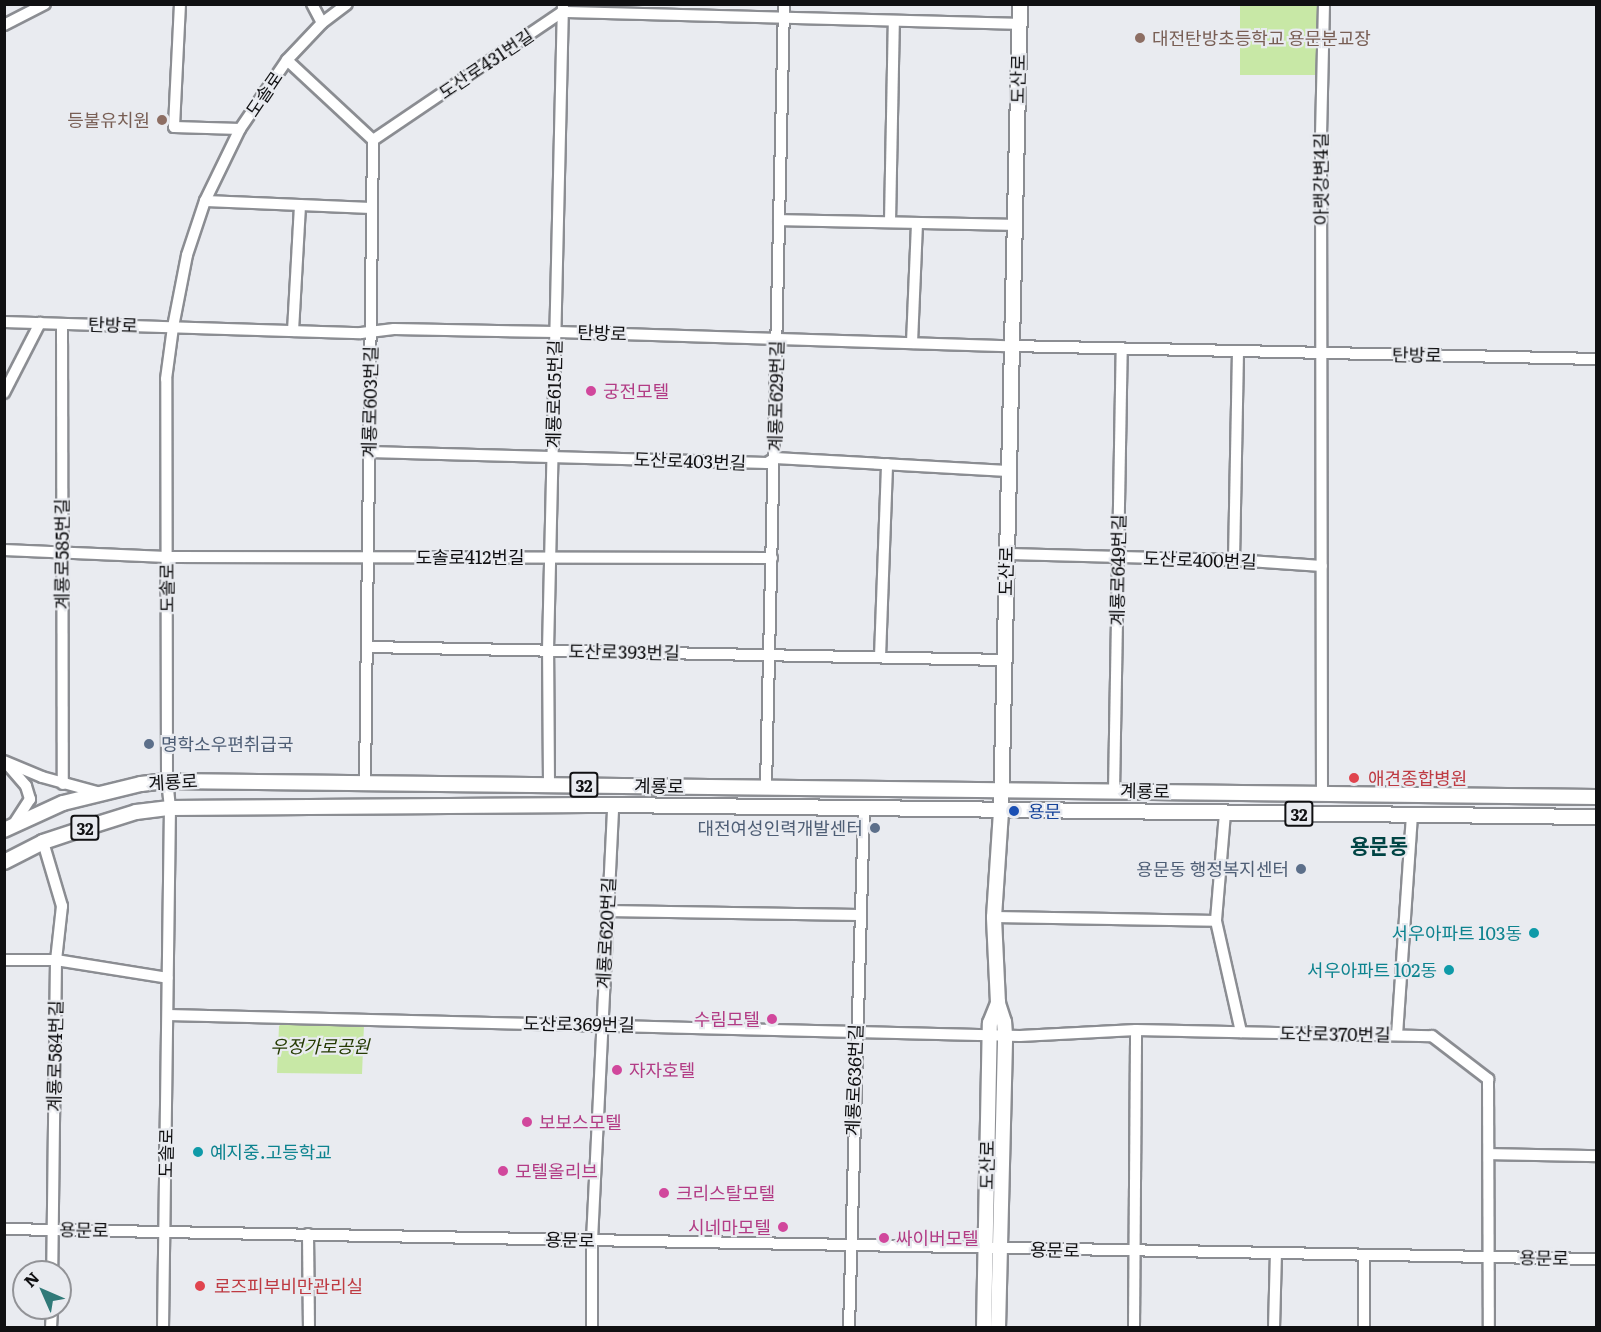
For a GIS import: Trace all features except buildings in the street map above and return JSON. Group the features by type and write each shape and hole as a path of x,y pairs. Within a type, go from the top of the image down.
{"main road":[{"name":"도산로","path":"984,1328 993,1250 1005,1035 1004,1022 998,1003 994,917 1001,811 1020,4"},
{"name":"계룡로","path":"9,827 63,803 167,781 1596,797"},
{"name":"계룡로","path":"4,862 43,842 136,812 170,808 864,807 1001,811 1596,817"},
{"name":"도산로","path":"998,1003 990,1023 993,1250 998,1328"}],"street":[{"path":"4,26 45,4"},
{"path":"180,4 174,127 240,129"},
{"path":"312,4 322,23"},
{"name":"도솔로","path":"163,1328 170,808 167,781 166,379 173,327 187,255 205,201 240,129 287,60 322,23 347,4"},
{"name":"계룡로629번길","path":"766,787 784,4"},
{"name":"아랫강변4길","path":"1322,353 1321,136 1324,4"},
{"path":"562,8 784,18 1019,24"},
{"name":"도산로431번길","path":"373,140 562,8"},
{"name":"계룡로615번길","path":"549,784 548,650 562,8"},
{"path":"890,222 894,21"},
{"path":"287,60 373,140"},
{"name":"계룡로603번길","path":"365,782 373,140"},
{"path":"205,201 372,208"},
{"path":"293,331 300,205"},
{"path":"779,220 1014,225"},
{"path":"912,343 917,223"},
{"name":"탄방로","path":"4,322 293,331 394,329 555,332 1011,346 1596,359"},
{"path":"4,393 40,323"},
{"name":"계룡로585번길","path":"62,324 63,784"},
{"name":"계룡로649번길","path":"1114,791 1122,348"},
{"path":"1233,560 1238,351"},
{"path":"1322,353 1322,794"},
{"name":"도산로403번길","path":"369,452 767,463 775,458 1008,471"},
{"path":"880,657 887,464"},
{"name":"도솔로412번길","path":"4,550 167,557 772,558"},
{"name":"도산로400번길","path":"1006,554 1233,560 1322,566"},
{"name":"도산로393번길","path":"368,647 1004,660"},
{"path":"4,762 63,784 100,794"},
{"path":"4,762 29,792 30,799 9,827"},
{"name":"계룡로620번길","path":"592,1328 592,1240 606,911 613,806"},
{"name":"계룡로636번길","path":"849,1328 849,1246 864,807"},
{"path":"1225,813 1216,921 1241,1032"},
{"path":"1397,1035 1412,815"},
{"name":"계룡로584번길","path":"43,842 62,906 56,960 52,1260"},
{"path":"606,911 859,915"},
{"path":"994,917 1216,921"},
{"path":"4,960 56,960 168,978"},
{"name":"도산로369번길","path":"168,1015 990,1035"},
{"path":"1134,1328 1136,1030"},
{"name":"도산로370번길","path":"990,1035 1136,1030 1432,1036 1488,1079 1491,1257 1489,1328"},
{"path":"1489,1154 1596,1156"},
{"name":"용문로","path":"4,1229 993,1250 1596,1259"},
{"path":"308,1234 309,1328"},
{"path":"1274,1328 1276,1254"},
{"path":"1364,1255 1364,1328"}],"green space":[{"path":"1240,5 1318,5 1318,75 1240,75"},
{"name":"우정가로공원","path":"290,1017 354,1019 364,1025 362,1074 277,1073 279,1026"}],"place":[{"name":"대전탄방초등학교 용문분교장","path":"1140,38"},
{"name":"등불유치원","path":"162,120"},
{"name":"궁전모텔","path":"591,391"},
{"name":"명학소우편취급국","path":"149,744"},
{"name":"애견종합병원","path":"1354,778"},
{"name":"용문","path":"1014,811"},
{"name":"대전여성인력개발센터","path":"875,828"},
{"name":"용문동 행정복지센터","path":"1301,869"},
{"name":"서우아파트 103동","path":"1534,933"},
{"name":"서우아파트 102동","path":"1449,970"},
{"name":"수림모텔","path":"772,1019"},
{"name":"자자호텔","path":"617,1070"},
{"name":"보보스모텔","path":"527,1122"},
{"name":"예지중.고등학교","path":"198,1152"},
{"name":"모텔올리브","path":"503,1171"},
{"name":"크리스탈모텔","path":"664,1193"},
{"name":"시네마모텔","path":"783,1227"},
{"name":"싸이버모텔","path":"884,1238"},
{"name":"로즈피부비만관리실","path":"200,1286"}],"district":[{"name":"용문동","path":"1379,845"}]}
